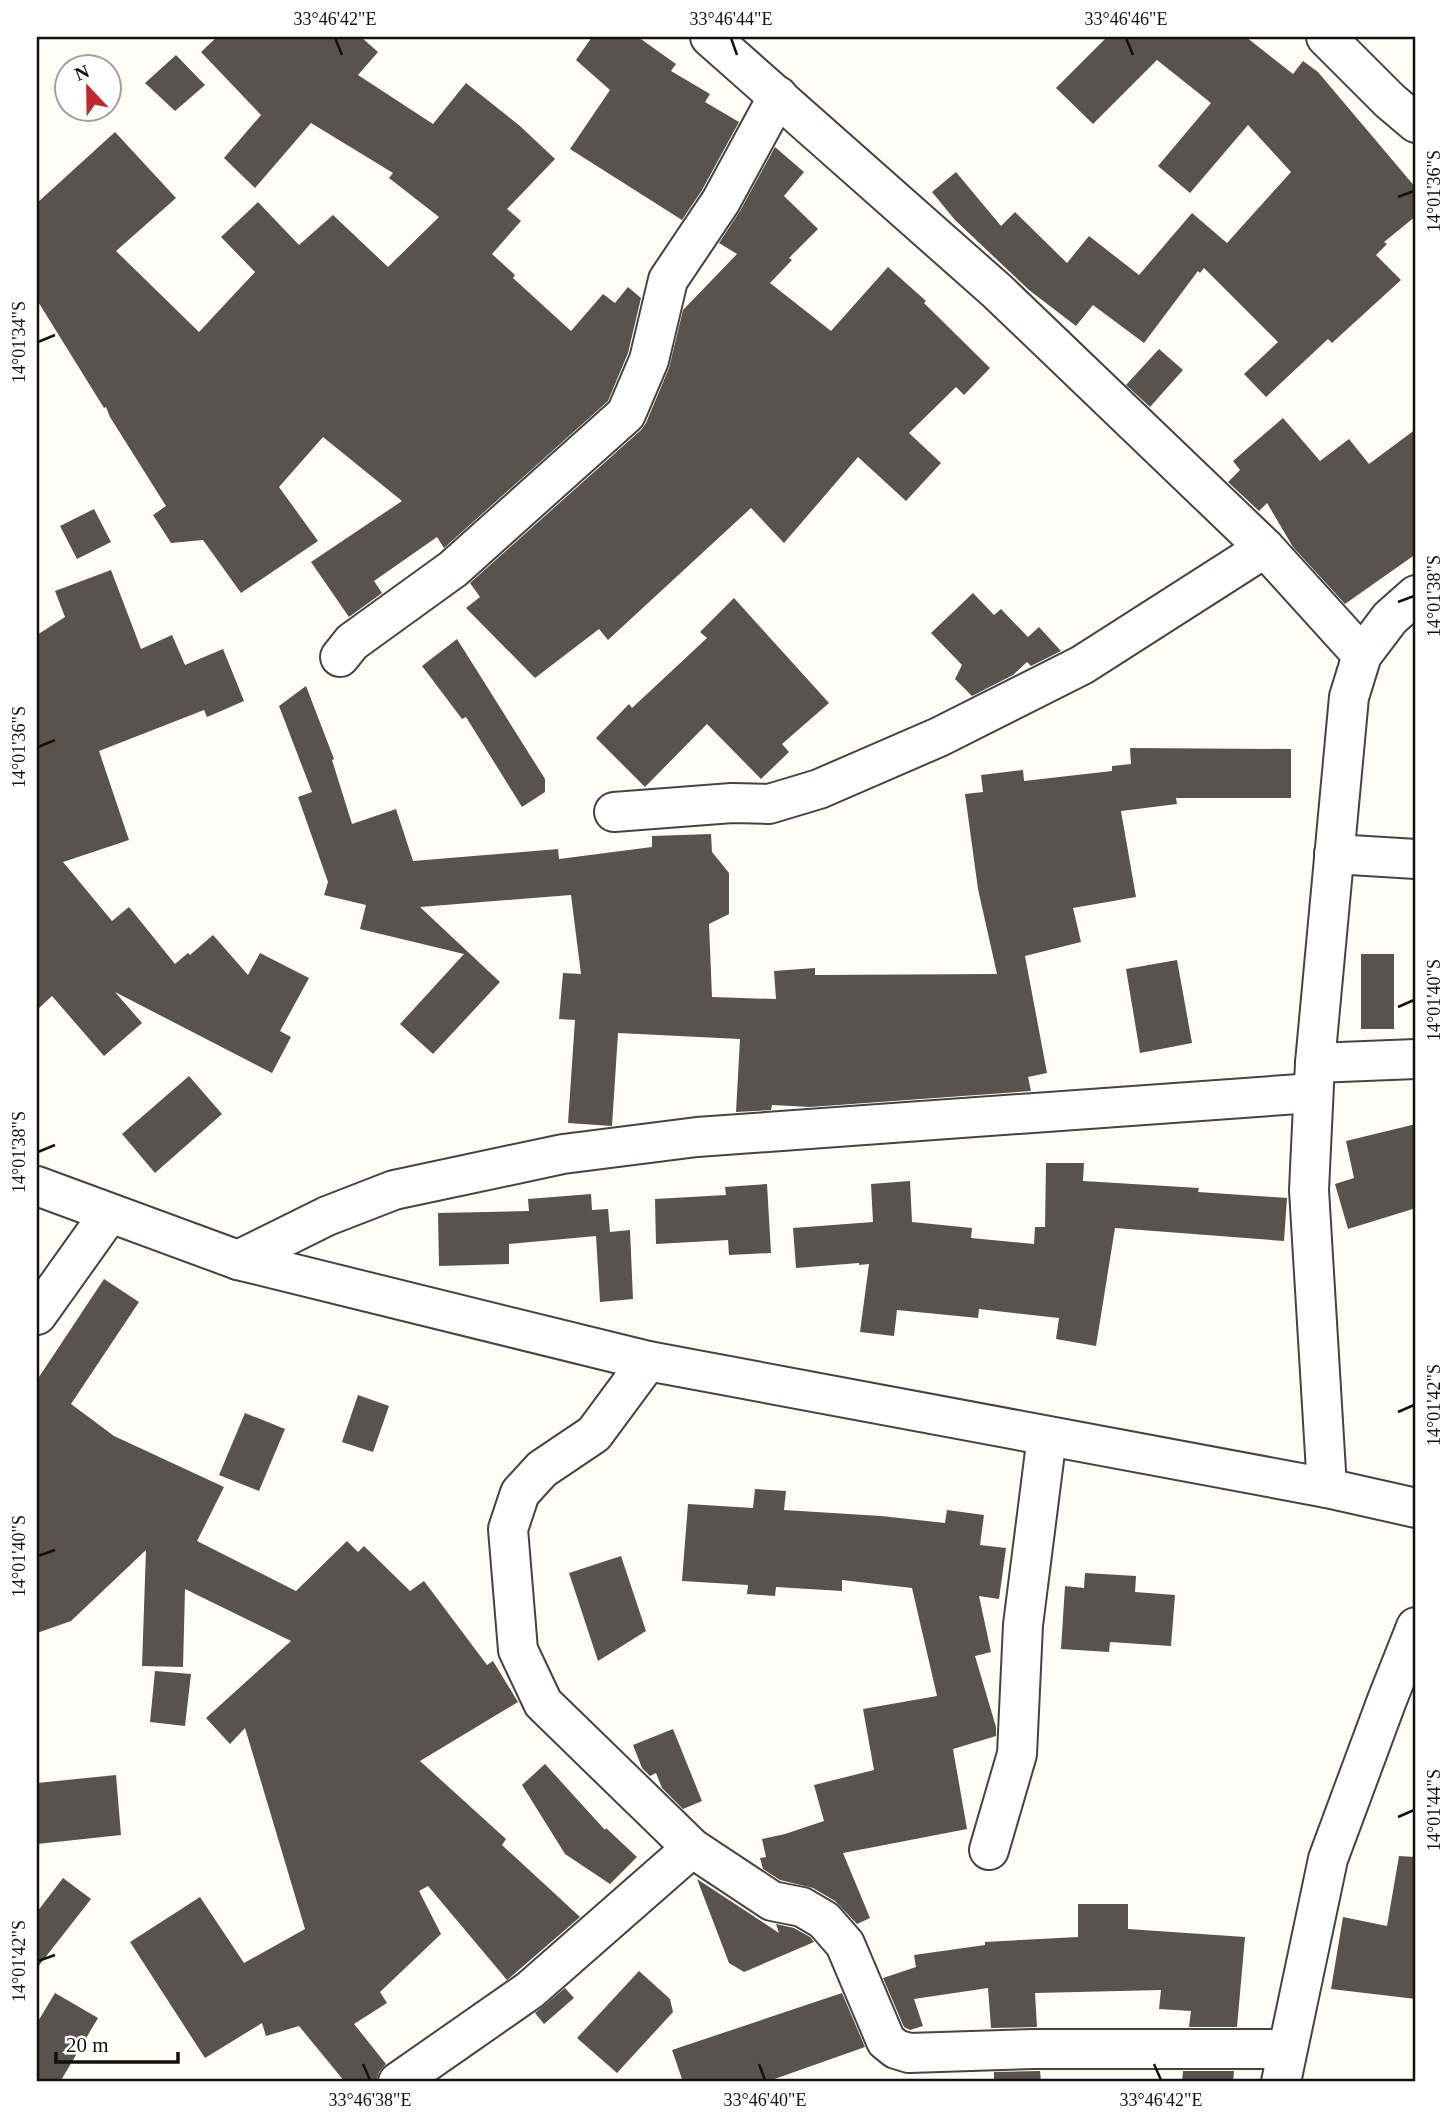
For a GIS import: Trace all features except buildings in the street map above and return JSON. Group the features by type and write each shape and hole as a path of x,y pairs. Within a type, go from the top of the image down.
{"street":[{"path":"710,37 997,291 1265,548 1362,655"},
{"path":"1326,37 1416,123"},
{"path":"340,657 352,642 453,569 625,414 649,360 668,280 721,201 778,96"},
{"path":"614,812 732,803 769,804 819,789 939,737 1082,665 1265,548"},
{"path":"1327,1488 1308,1190 1314,1078 1349,697 1362,655 1390,618 1416,595"},
{"path":"1334,854 1416,859"},
{"path":"238,1259 327,1216 394,1190 563,1154 696,1137 1314,1078 1416,1059"},
{"path":"37,1186 238,1259 648,1362 1327,1488 1416,1508"},
{"path":"37,1315 109,1214"},
{"path":"648,1362 594,1434 542,1469 520,1493 508,1529 518,1650 543,1703 692,1848 772,1901 802,1907 824,1920 845,1944 886,2041 896,2049 909,2053 1034,2049 1284,2066 1328,1859 1401,1702 1416,1627"},
{"path":"989,1850 1017,1754 1023,1625 1047,1436"},
{"path":"398,2082 530,1990 692,1848"}]}
